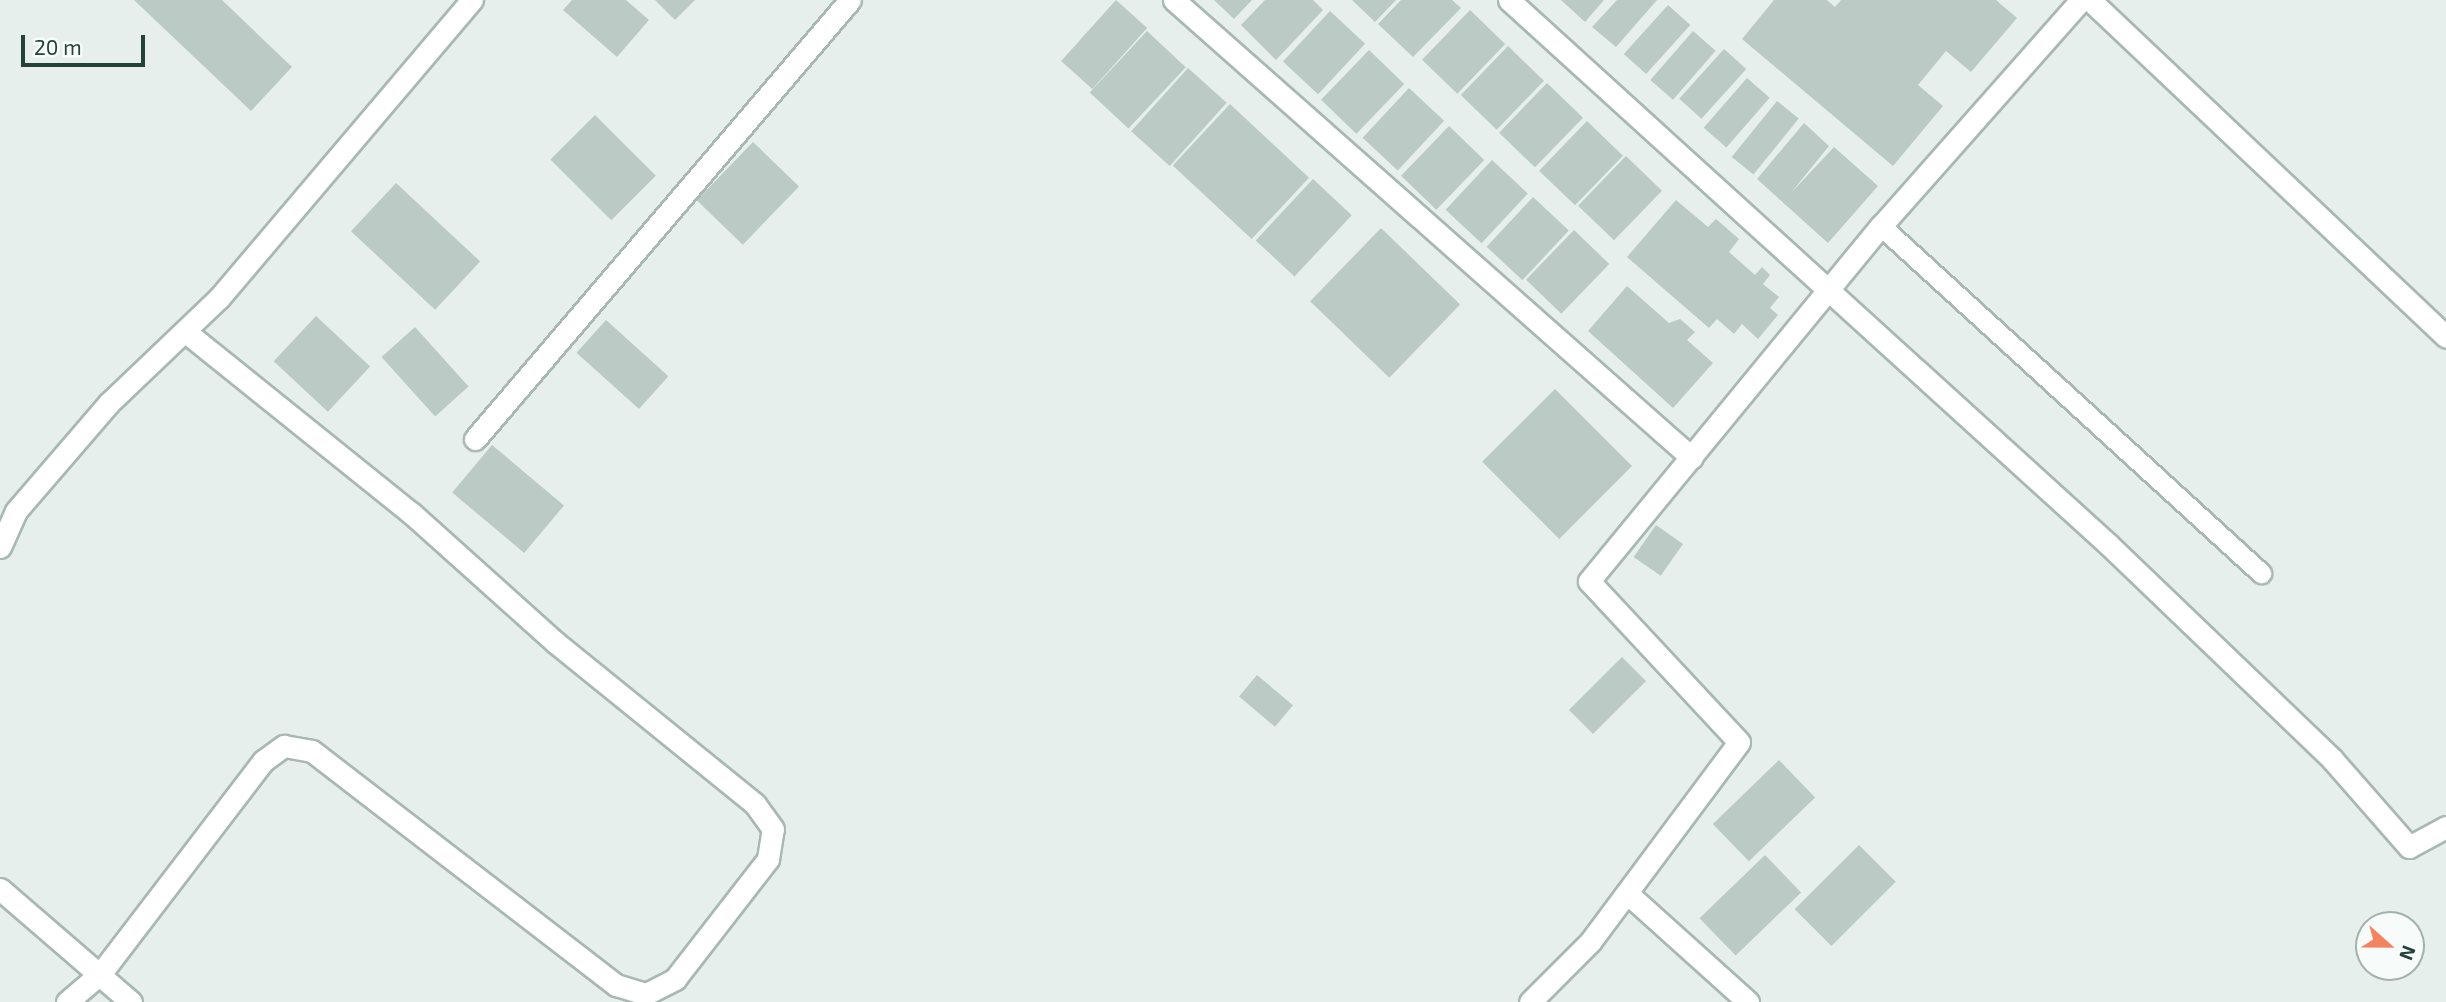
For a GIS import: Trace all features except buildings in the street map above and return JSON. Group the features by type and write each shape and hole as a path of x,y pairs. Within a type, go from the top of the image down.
{"street":[{"path":"0,547 16,511 109,403 219,298 472,0"},
{"path":"475,439 850,0"},
{"path":"1174,0 1692,458"},
{"path":"1509,0 1829,294 2109,545 2332,759 2409,847 2446,827"},
{"path":"1530,1002 1590,942 1740,742 1589,581 1829,294 1881,226 2081,0"},
{"path":"2090,0 2444,331"},
{"path":"67,1002 100,973 262,761 284,746 312,751 616,985 646,994 675,979 768,859 773,829 755,804 555,642 411,513 185,331"},
{"path":"0,889 131,1002"},
{"path":"1627,892 1748,1002"}],"lane":[{"path":"1881,226 2261,573"}]}
